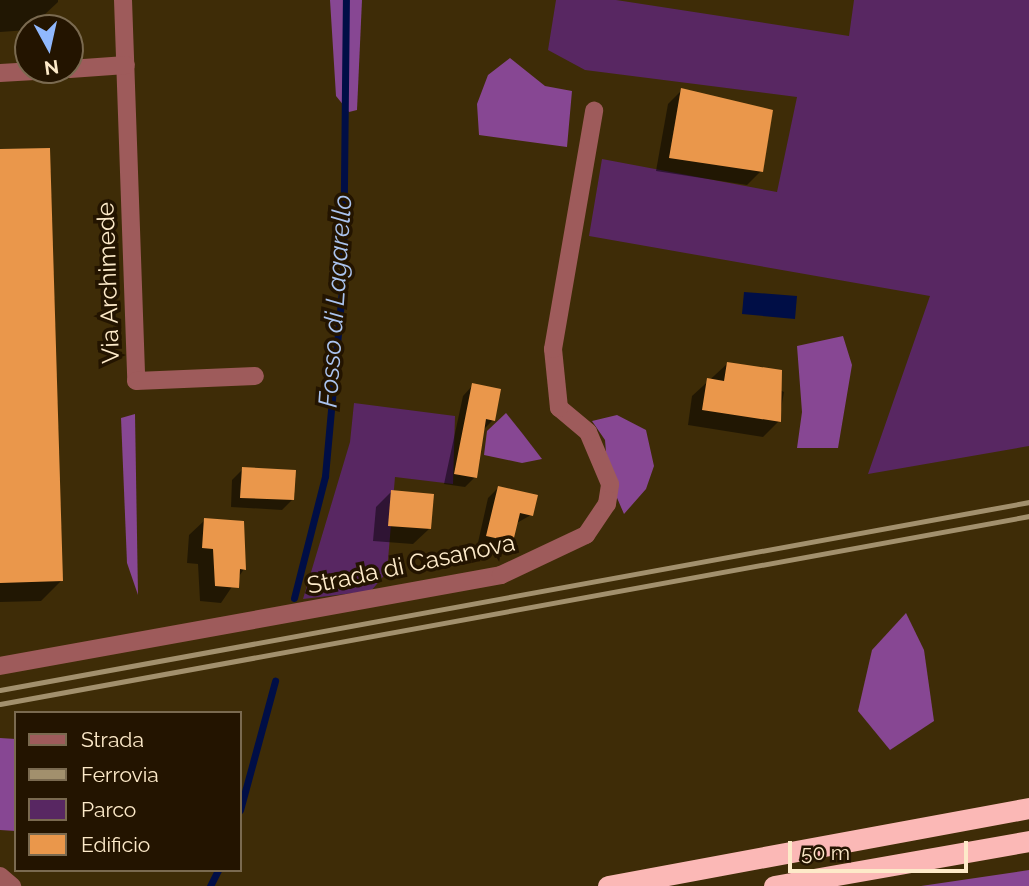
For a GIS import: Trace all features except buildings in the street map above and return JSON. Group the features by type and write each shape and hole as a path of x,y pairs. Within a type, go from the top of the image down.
{"highway":[{"path":"608,886 1029,808"},
{"path":"774,886 1029,841"}],"street":[{"name":"Via Archimede","path":"123,0 136,381 255,376"},
{"path":"84,68 126,65"},
{"name":"Strada di Casanova","path":"0,666 500,575 586,536 607,504 610,484 588,432 559,408 553,349 594,111"},
{"path":"0,876 12,886"}],"green space":[{"path":"556,0 616,0 849,36 854,0 1029,0 1029,446 868,474 930,296 589,236 602,159 777,192 797,97 585,70 548,50"},
{"path":"354,403 455,416 453,484 395,477 387,572 371,591 303,599 350,442"}],"shaded area":[{"path":"330,0 362,0 357,110 349,112 336,96"},
{"path":"510,58 545,86 572,91 567,147 479,135 477,104 488,75"},
{"path":"744,292 797,296 795,319 742,314"},
{"path":"843,336 852,365 838,448 797,448 802,412 797,346"},
{"path":"506,413 542,459 522,463 484,455 487,431"},
{"path":"135,414 138,595 127,563 121,418"},
{"path":"617,415 646,430 654,466 646,489 624,514 608,477 605,440 592,421"},
{"path":"906,613 924,650 934,721 890,750 858,711 872,650"},
{"path":"0,738 14,739 14,831 0,830"},
{"path":"1029,870 1029,886 921,886"}],"waterway":[{"name":"Fosso di Lagarello","path":"294,598 325,476 343,278 346,0"},
{"name":"Fosso di Lagarello","path":"242,803 275,681"},
{"name":"Fosso di Lagarello","path":"210,886 217,872"}],"railway":[{"path":"0,690 1029,502"},
{"path":"0,704 1029,516"}]}
